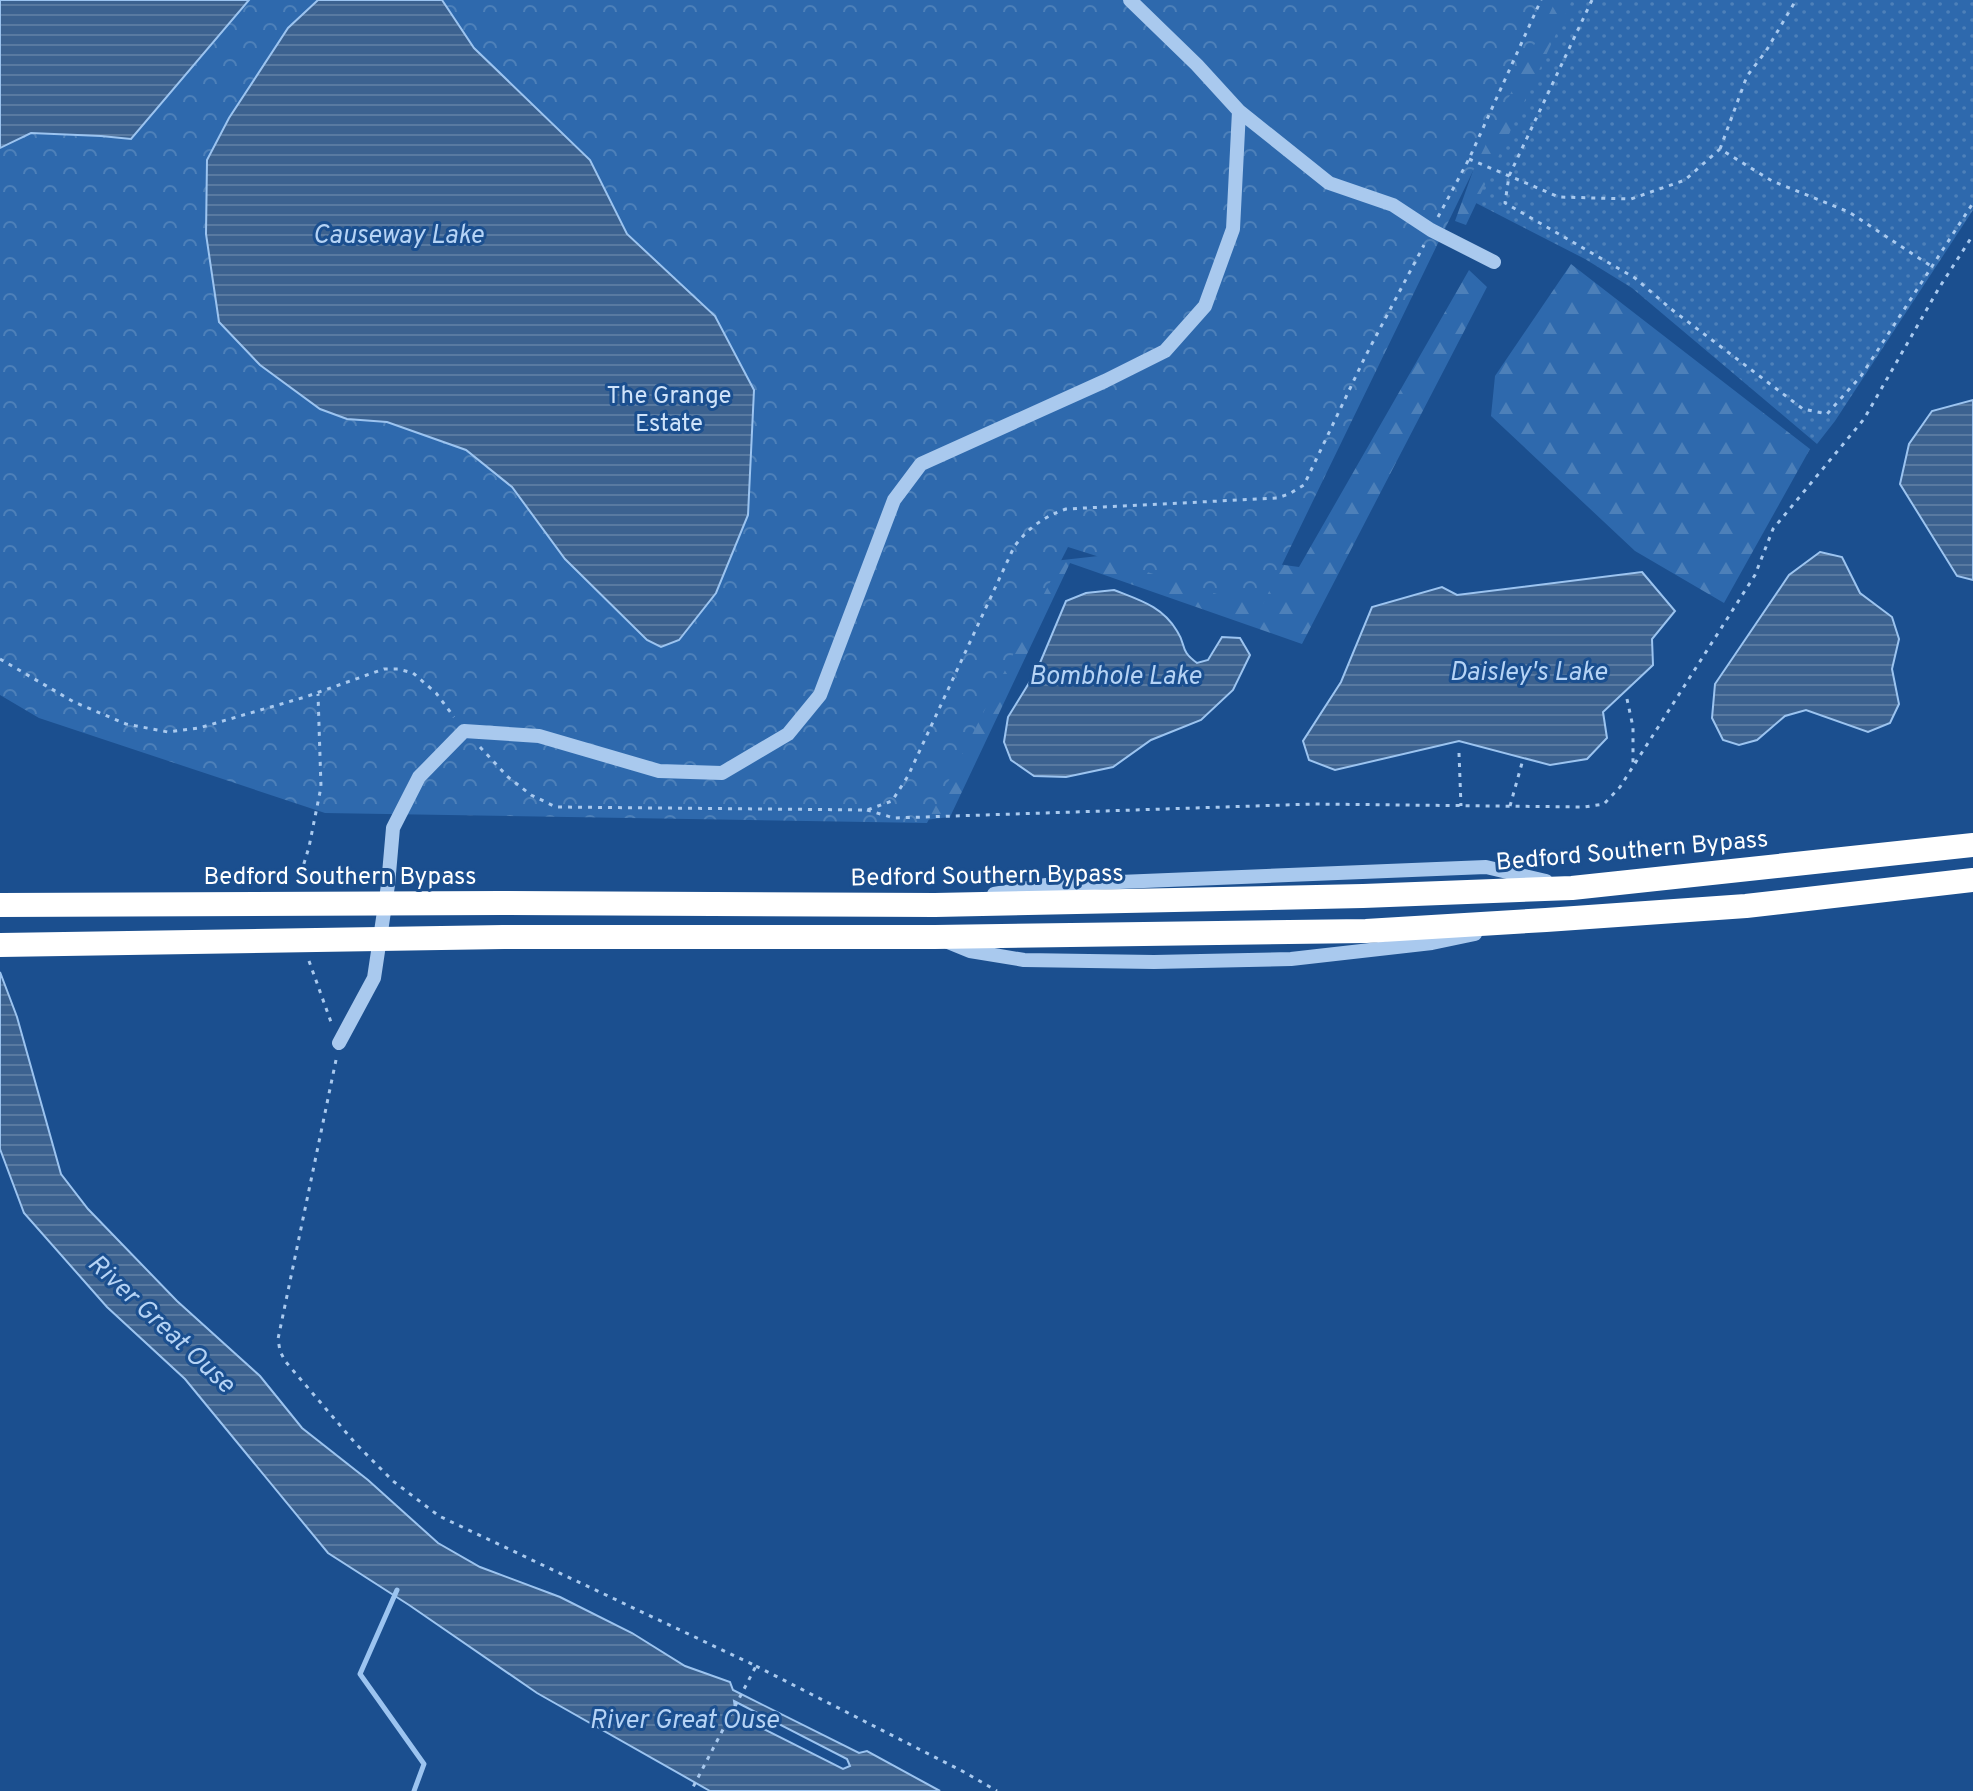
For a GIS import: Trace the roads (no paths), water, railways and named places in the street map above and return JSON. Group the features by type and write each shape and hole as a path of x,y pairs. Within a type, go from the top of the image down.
{"highway":[{"name":"Bedford Southern Bypass","path":"0,905 935,905 1363,896 1572,888 1973,845"},
{"path":"0,945 504,937 935,937 1366,931 1746,906 1973,880"}],"lane":[{"path":"1130,0 1239,111 1329,183 1393,205 1431,230 1494,262"},
{"path":"339,1043 374,978 393,828 419,777 464,731 539,736 659,771 722,773 788,734 820,695 894,500 921,464 1165,351 1205,306 1233,229 1239,111"}],"water":[{"path":"0,0 249,0 131,139 31,133 0,148"},
{"name":"Causeway Lake","path":"318,0 442,0 474,48 590,160 627,234 715,316 754,390 748,515 716,593 679,640 661,647 647,640 565,559 512,487 466,450 387,422 347,419 320,409 260,365 219,322 206,234 207,160 229,118 288,28"},
{"path":"1973,400 1973,580 1957,576 1900,484 1909,444 1932,411"},
{"path":"1820,552 1842,557 1860,593 1892,617 1899,639 1892,669 1899,704 1890,723 1868,732 1806,710 1785,716 1757,740 1739,745 1723,740 1712,718 1715,684 1789,575"},
{"name":"Daisley's Lake","path":"1642,572 1675,611 1652,639 1653,665 1603,712 1607,738 1587,759 1550,765 1459,741 1335,770 1309,760 1303,741 1341,682 1372,607 1442,587 1457,595"},
{"name":"Bombhole Lake","path":"1114,590 1164,615 1177,631 1185,651 1197,663 1208,660 1222,637 1240,638 1250,655 1233,690 1201,720 1151,740 1113,767 1066,777 1034,776 1011,760 1004,742 1008,717 1037,670 1066,601 1086,593"},
{"name":"River Great Ouse","path":"0,972 17,1017 61,1174 88,1209 177,1301 260,1376 302,1428 368,1480 438,1543 480,1567 560,1597 632,1633 685,1666 730,1682 733,1690 859,1753 867,1751 940,1791 710,1791 537,1693 328,1553 185,1379 107,1307 24,1213 0,1149","holes":["734,1701 847,1759 850,1766 843,1769 736,1715"]}],"waterway":[{"path":"397,1590 360,1674 424,1764 414,1791"}],"park label":[{"name":"The Grange Estate","path":"669,409"}]}
